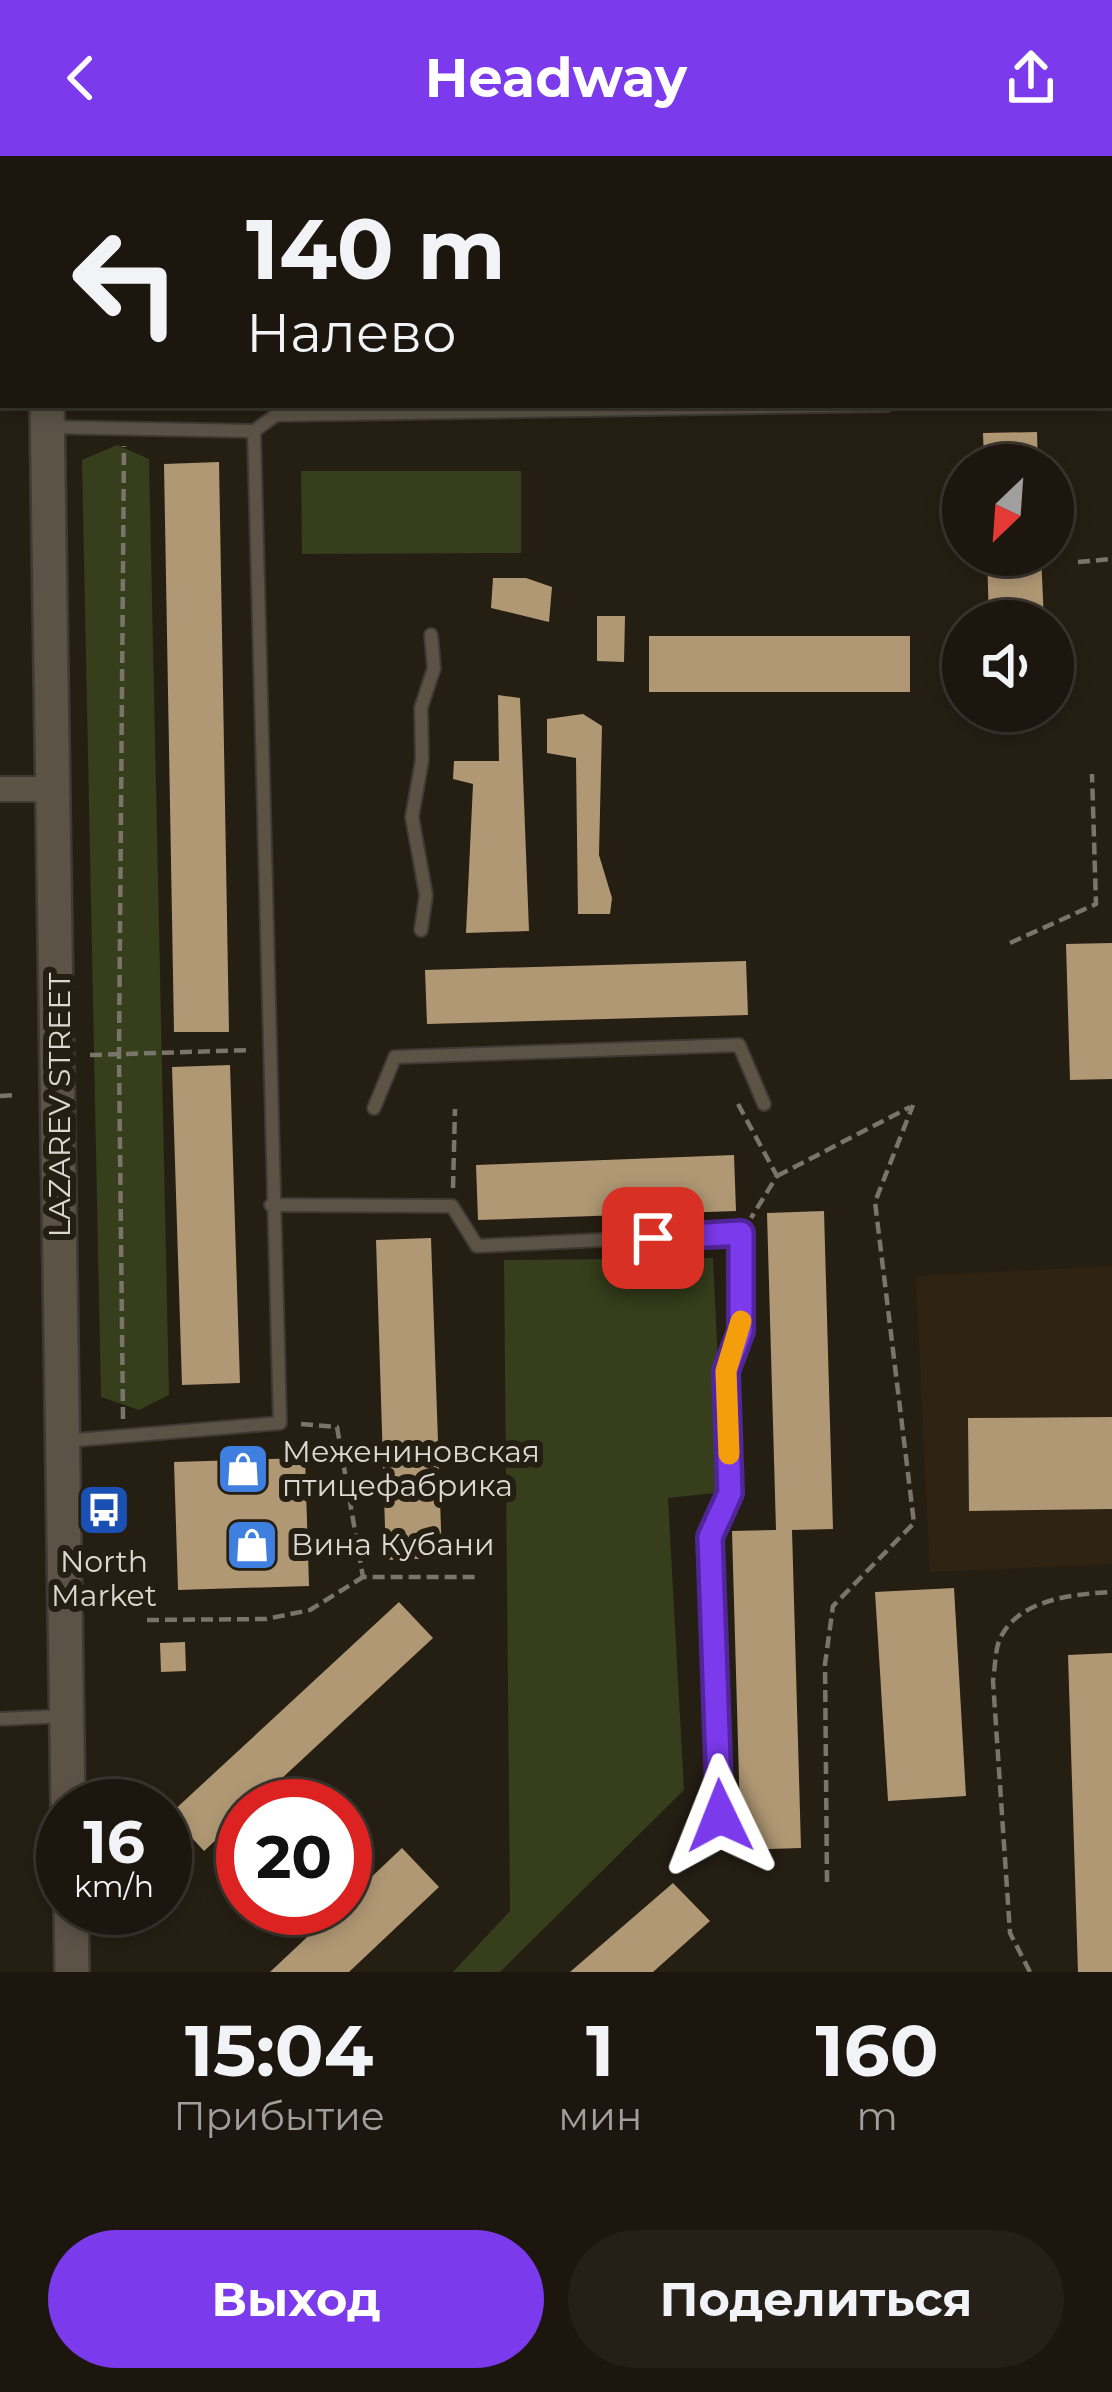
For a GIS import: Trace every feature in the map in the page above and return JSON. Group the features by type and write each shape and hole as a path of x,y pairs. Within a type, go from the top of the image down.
{"street":[{"name":"LAZAREV STREET","path":"48,416 67,1779"},
{"path":"0,789 55,789"},
{"path":"71,1935 72,1972"}],"lane":[{"path":"48,416 124,429 254,431 276,415 704,408"},
{"path":"63,1441 280,1423 254,431"},
{"path":"422,930 426,895 412,817 422,760 422,708 434,668 431,635"},
{"path":"374,1108 395,1057 739,1045 764,1104"},
{"path":"271,1204 452,1206 477,1246 741,1233 741,1331 726,1371 730,1493 710,1537 720,1816 690,1835"},
{"path":"0,1720 66,1716"}],"path":[{"path":"124,429 119,1055 124,1436"},
{"path":"1078,562 1112,560"},
{"path":"1010,944 1096,904 1093,775"},
{"path":"60,1055 271,1049"},
{"path":"0,1096 18,1095"},
{"path":"738,1104 777,1176"},
{"path":"741,1233 777,1176 913,1105 875,1202 914,1523 833,1606 825,1664 826,1882"},
{"path":"452,1206 455,1109"},
{"path":"280,1423 337,1427 363,1577"},
{"path":"147,1620 266,1619 310,1610 363,1577 475,1577"},
{"path":"1030,1972 1010,1933 993,1681 999,1640 1022,1614 1066,1594 1112,1592"}],"shaded area":[{"path":"1112,1266 1112,1564 930,1572 916,1276"}],"green space":[{"path":"117,445 149,459 169,1395 139,1410 101,1397 82,460"},
{"path":"301,471 521,471 521,553 302,554"},
{"path":"713,1258 724,1492 668,1498 684,1790 500,1972 453,1972 510,1911 504,1260"}],"building":[{"path":"1037,432 1037,444 983,444 983,433"},
{"path":"219,462 229,1032 174,1032 164,464"},
{"path":"988,576 1042,576 1043,600 988,600"},
{"path":"493,578 526,578 552,587 549,622 491,608"},
{"path":"597,616 625,616 624,662 597,661"},
{"path":"649,636 910,636 910,692 649,692"},
{"path":"498,695 520,698 529,931 466,933 473,784 453,779 454,761 499,761"},
{"path":"583,714 602,726 599,855 612,898 610,914 578,914 576,758 547,753 547,719"},
{"path":"1112,943 1112,1079 1070,1080 1066,944"},
{"path":"746,961 748,1015 427,1024 425,970"},
{"path":"230,1065 240,1383 182,1385 172,1067"},
{"path":"734,1155 736,1211 478,1220 476,1165"},
{"path":"824,1211 833,1529 792,1530 801,1848 741,1850 732,1531 776,1530 767,1213"},
{"path":"431,1238 442,1558 386,1560 376,1240"},
{"path":"1112,1417 1112,1509 969,1511 968,1418"},
{"path":"305,1458 309,1586 178,1590 174,1462"},
{"path":"954,1588 966,1796 888,1801 875,1592"},
{"path":"399,1602 433,1638 281,1779 216,1779 216,1840 204,1851 192,1838 192,1794"},
{"path":"185,1642 186,1671 161,1672 160,1643"},
{"path":"1112,1653 1112,1972 1078,1972 1068,1655"},
{"path":"402,1848 439,1887 349,1972 270,1972 309,1935 372,1935 372,1876"},
{"path":"673,1883 710,1921 653,1972 570,1972"}],"slow traffic":[{"path":"729,1454 726,1371 741,1321"}],"place":[{"name":"Межениновская птицефабрика","path":"243,1469"},
{"name":"North Market","path":"104,1510"},
{"name":"Вина Кубани","path":"252,1545"}],"route":[{"path":"653,1238 741,1233 741,1331 726,1371 730,1493 710,1537 720,1816"}]}
